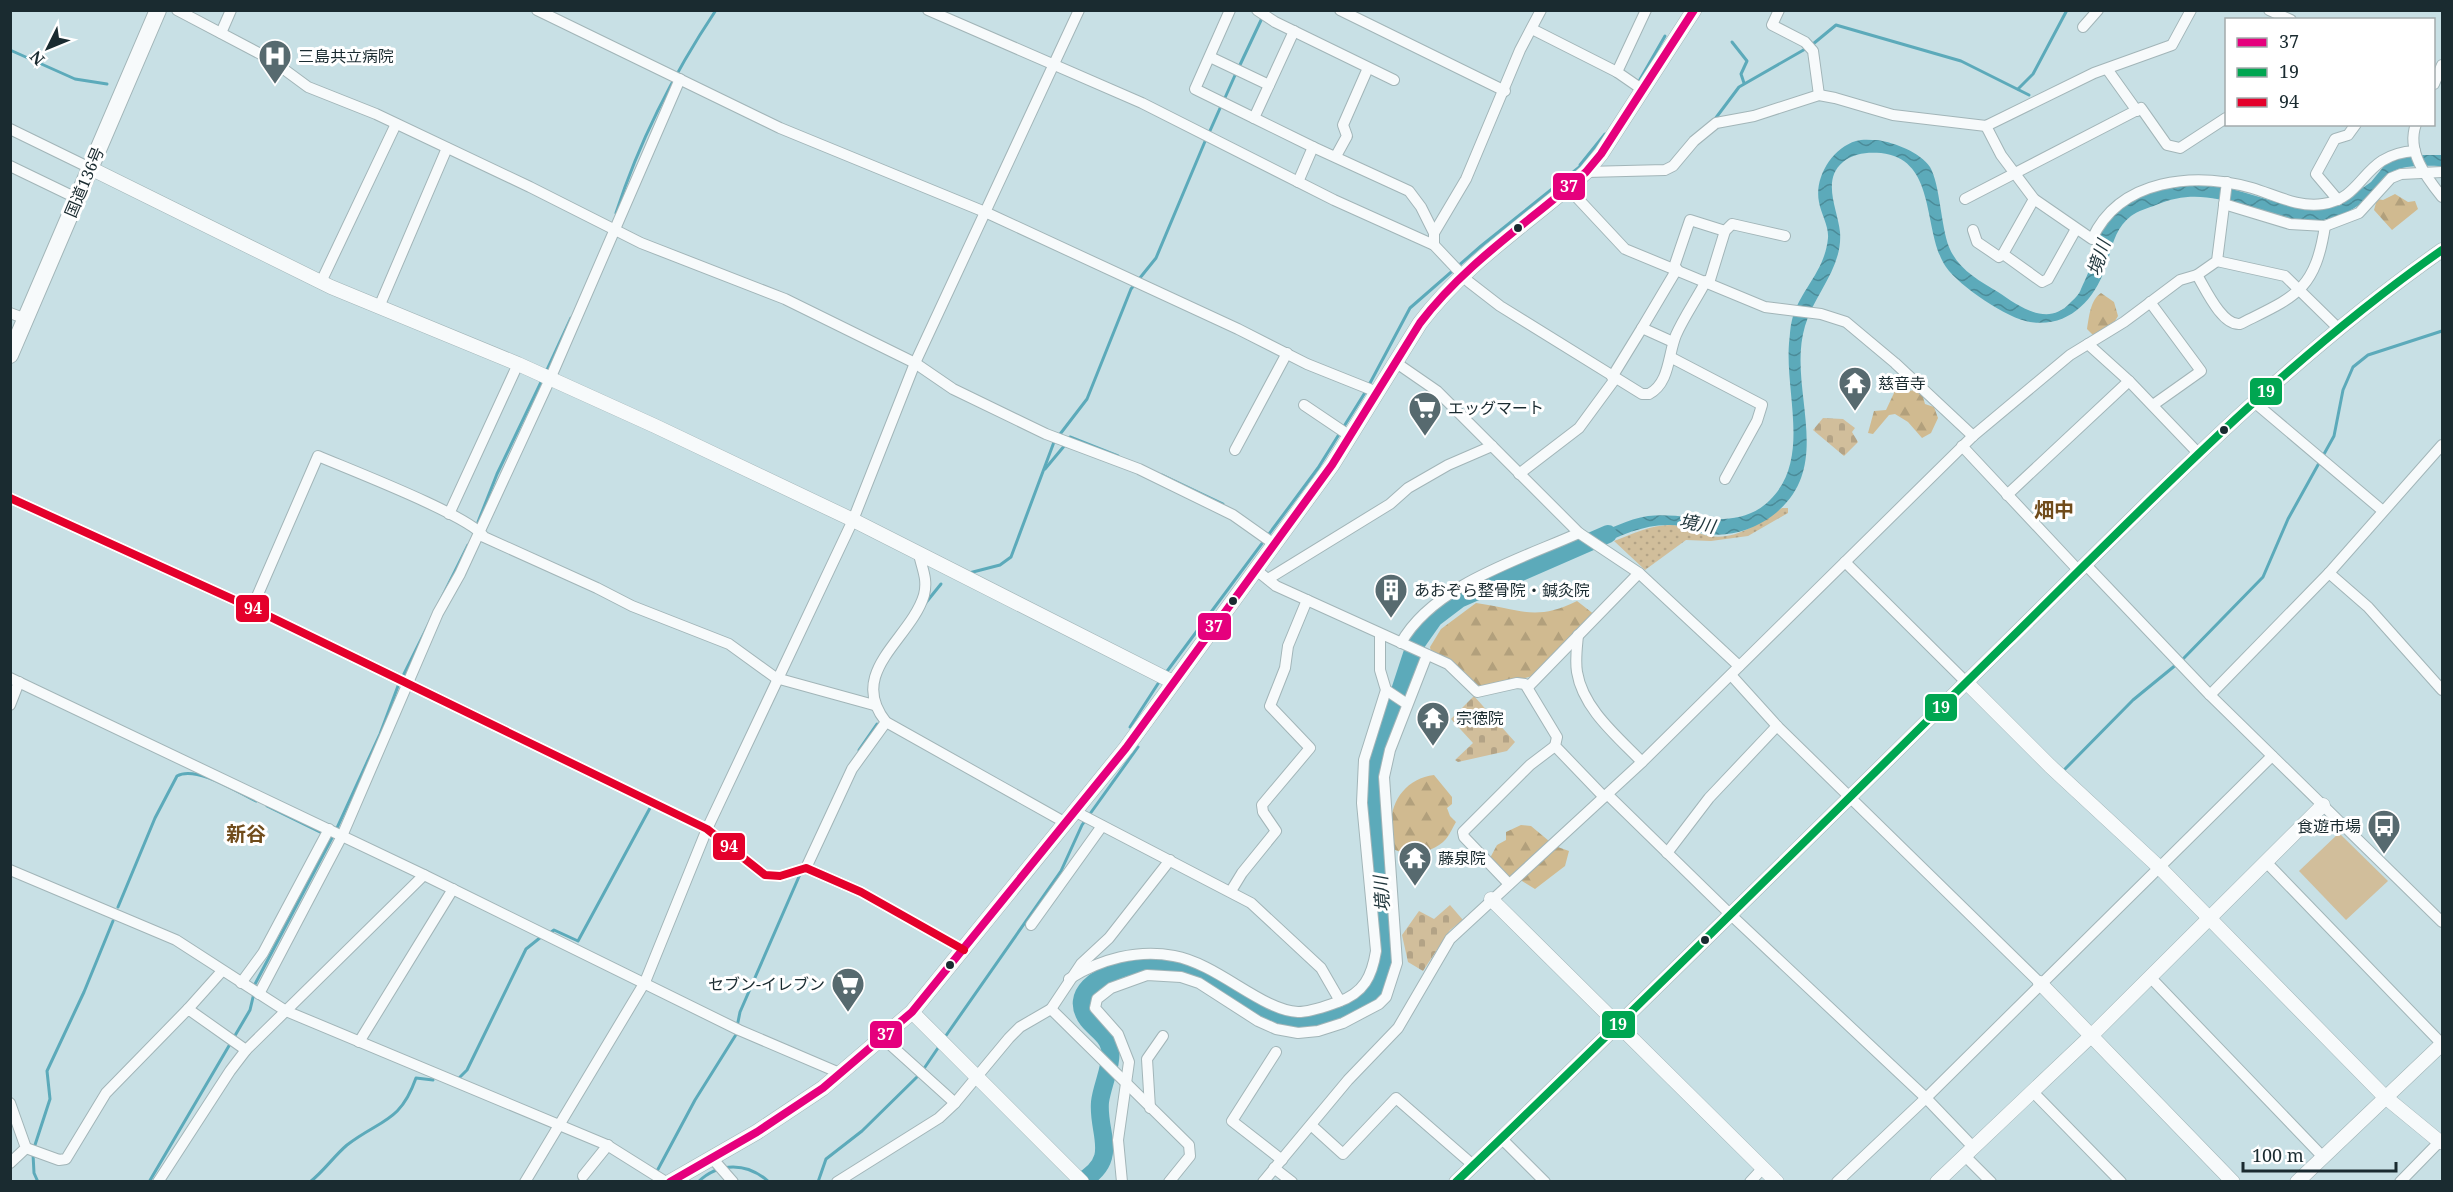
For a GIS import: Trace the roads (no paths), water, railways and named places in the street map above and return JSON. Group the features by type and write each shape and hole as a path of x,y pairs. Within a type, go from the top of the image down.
{"highway":[{"name":"国道136号","path":"10,355 16,319 68,194 86,166 148,10"},
{"name":"国道136号","path":"16,319 158,10"}],"main road":[{"path":"668,1182 757,1132 842,1074 912,1012 1071,818 1166,678 1255,569 1308,499 1434,305 1461,275 1586,172 1643,90 1694,10"}],"street":[{"path":"177,10 277,63 309,87 396,124 641,243 785,299 915,363 953,389 1005,414 1047,434 1139,469 1233,514 1274,544"},
{"path":"221,33 231,10"},
{"path":"537,10 780,128 985,212 1377,393"},
{"path":"928,10 1142,103 1298,182 1434,245 1461,275 1500,306 1642,394 1649,394 1658,388 1672,358 1673,342 1707,282 1725,231 1732,224 1785,236"},
{"path":"525,1182 645,982 707,829 739,765 776,678 853,520 915,363 1078,10"},
{"path":"1230,10 1195,89 1409,191 1421,207 1434,233 1434,245"},
{"path":"1257,10 1294,31 1394,80"},
{"path":"1340,10 1505,91"},
{"path":"1434,233 1456,200 1505,91 1520,50 1541,10"},
{"path":"1617,72 1646,10"},
{"path":"1779,10 1772,25 1805,42 1812,51 1819,95"},
{"path":"2083,27 2098,10"},
{"path":"1586,172 1665,170 1673,166 1694,141 1716,123 1762,114 1819,95 1893,116 1986,126 2048,94 2172,45 2191,10"},
{"path":"2269,10 2289,15"},
{"path":"1532,29 1617,72 1643,90"},
{"path":"1254,118 1294,31"},
{"path":"1210,57 1269,85"},
{"path":"2435,80 2442,65"},
{"path":"1336,156 1347,136 1342,125 1368,68"},
{"path":"2107,69 2137,111"},
{"path":"259,994 342,836 438,613 480,531 546,377 680,79"},
{"path":"1965,199 2141,108 2167,145 2180,148 2225,119"},
{"path":"321,282 396,124"},
{"path":"1986,126 2001,155 2034,200 2092,239 2102,220 2123,201 2158,186 2197,179 2227,182 2302,204 2325,204 2338,200 2385,158 2400,152 2415,152"},
{"path":"2338,200 2316,174 2335,139 2348,135 2355,126"},
{"path":"2415,126 2412,136 2415,152 2423,172 2442,197"},
{"path":"10,129 321,282 518,364 853,520 1166,678"},
{"path":"1298,182 1313,147"},
{"path":"379,307 447,148"},
{"path":"10,166 68,194"},
{"path":"2224,204 2290,224 2325,226 2358,213 2391,177 2401,174 2442,172"},
{"path":"2217,261 2227,182"},
{"path":"1568,188 1625,249 1676,268 1765,307 1831,316 1846,322 1895,363 1973,436"},
{"path":"1973,230 1977,242 1999,257 2003,254 2034,200"},
{"path":"1519,474 1579,428 1613,378 1676,268 1690,220 1725,231"},
{"path":"2197,275 2217,309 2235,324 2290,299 2300,291 2320,255 2325,226"},
{"path":"2003,254 2042,282 2048,279 2076,229"},
{"path":"1456,1182 1616,1024 1731,915 2198,453 2338,328 2442,250"},
{"path":"1263,1182 1348,1080 1398,1028 1450,939 1642,762 1962,446 2070,355 2180,280 2197,275 2217,261 2284,276 2338,328"},
{"path":"2150,302 2201,371 2153,405"},
{"path":"1642,328 1673,342"},
{"path":"2088,344 2130,381 2198,453"},
{"path":"1235,450 1287,353"},
{"path":"1672,358 1762,405 1757,421 1725,479"},
{"path":"1395,362 1437,391 1581,534 1639,573 1739,666"},
{"path":"449,514 518,364"},
{"path":"2007,495 2130,381"},
{"path":"2253,402 2383,511"},
{"path":"1304,405 1350,436"},
{"path":"2210,695 2328,573 2383,511 2439,460 2442,445"},
{"path":"1268,579 1373,515 1408,488 1448,465 1492,446"},
{"path":"1962,446 2007,495 2442,922"},
{"path":"252,608 318,456 449,514 480,531 484,537 632,606 729,644 776,678 874,705"},
{"path":"10,498 252,608 565,758 707,829 765,875 780,876 806,868 861,892 964,951"},
{"path":"1403,644 1420,616 1443,596 1581,534"},
{"path":"919,554 926,578 924,594 915,613 880,667 872,690 874,705 886,722 1071,818 1102,826 1251,903 1314,959 1328,977 1340,1001"},
{"path":"1845,562 2050,766 2211,918 2384,1096 2442,1142 2400,1182"},
{"path":"1255,569 1306,600 1448,664 1477,692 1517,683 1528,687 1557,736 1555,746 1530,765 1463,832 1464,837 1509,884"},
{"path":"1528,687 1639,573"},
{"path":"2328,573 2368,607 2442,690"},
{"path":"1231,891 1242,873 1276,831 1263,812 1262,805 1310,748 1270,706 1286,668 1288,646 1306,600"},
{"path":"1380,634 1380,670 1388,691 1405,704"},
{"path":"1578,634 1576,666 1583,689 1604,723 1642,762"},
{"path":"1122,1182 1118,1140 1129,1062 1118,1034 1095,1008 1095,1003 1111,988 1133,978 1147,975 1181,977 1199,983 1276,1029 1298,1033 1318,1031 1359,1017 1386,997 1397,963 1384,777 1405,704 1425,654"},
{"path":"1731,675 1777,726 2040,983 2232,1182"},
{"path":"10,705 15,680 329,829 739,1030 842,1074"},
{"path":"1069,979 1086,968 1118,957 1149,953 1203,963 1266,1002 1298,1012 1340,1001 1358,992 1367,983 1373,970 1376,951 1362,803 1362,769 1388,691"},
{"path":"806,868 852,769 886,722"},
{"path":"1667,854 1709,798 1777,726"},
{"path":"1555,746 1926,1098 1970,1152 1990,1182"},
{"path":"1837,1182 1926,1098 2272,756"},
{"path":"1937,1182 2033,1092 2267,864 2324,805"},
{"path":"1031,925 1102,826"},
{"path":"244,985 329,829"},
{"path":"837,1182 939,1118 955,1104 1020,1027 1051,1009 1069,979 1089,954 1109,938 1170,860"},
{"path":"2267,864 2442,1044 2384,1096 2297,1182"},
{"path":"10,870 176,940 286,1011 608,1145 668,1182"},
{"path":"158,1182 246,1050 424,875"},
{"path":"359,1042 453,889"},
{"path":"1491,899 1777,1182"},
{"path":"26,1148 59,1160 66,1159 106,1093 188,1009 222,970"},
{"path":"2150,977 2322,1157"},
{"path":"188,1009 246,1050"},
{"path":"1051,1009 1191,1149 1191,1156 1169,1182"},
{"path":"912,1012 1082,1182"},
{"path":"1150,1108 1147,1059 1163,1036"},
{"path":"884,1039 955,1104"},
{"path":"1276,1052 1232,1121 1282,1160"},
{"path":"2033,1092 2121,1182"},
{"path":"1311,1125 1343,1154 1396,1098 1473,1165"},
{"path":"10,1104 26,1148"},
{"path":"1501,1138 1545,1182"},
{"path":"583,1176 608,1145"},
{"path":"10,1163 26,1148"},
{"path":"712,1158 733,1182"},
{"path":"1274,1168 1292,1182"},
{"path":"1750,1182 1763,1168"}],"water":[{"path":"1878,140 1907,149 1930,167 1936,184 1949,247 1963,268 2015,303 2043,314 2053,314 2061,310 2078,295 2092,264 2096,237 2112,214 2136,198 2170,187 2195,185 2229,188 2283,204 2343,202 2371,182 2389,160 2410,155 2442,155 2442,166 2415,166 2396,170 2385,177 2366,199 2353,209 2322,220 2292,220 2217,199 2197,197 2177,198 2143,210 2131,216 2120,228 2100,281 2086,302 2067,317 2043,323 2021,320 2009,315 1972,292 1952,275 1939,252 1926,199 1912,168 1899,158 1881,153 1856,155 1843,162 1836,169 1833,177 1832,196 1840,232 1840,245 1833,269 1805,326 1801,350 1801,376 1806,451 1802,474 1792,496 1772,516 1742,531 1717,535 1675,525 1661,525 1633,531 1599,546 1588,538 1640,517 1664,515 1727,519 1742,516 1757,510 1770,500 1782,484 1790,465 1793,446 1789,363 1791,323 1800,300 1822,261 1828,238 1819,202 1819,183 1827,165 1839,150 1856,141"}],"waterway":[{"path":"616,213 635,160 659,108 716,10"},
{"path":"2018,89 2033,74 2067,10"},
{"path":"1239,67 1263,16"},
{"path":"1813,44 1836,25 1961,61 2029,95"},
{"path":"1638,83 1665,36"},
{"path":"1732,42 1747,61 1741,74 1744,83"},
{"path":"1715,119 1739,87 1807,48"},
{"path":"10,50 75,79 107,84"},
{"path":"1224,100 1236,73"},
{"path":"1209,133 1221,106"},
{"path":"1580,165 1605,134"},
{"path":"969,573 1000,565 1011,557 1054,442 1087,399 1131,289 1156,258 1206,139"},
{"path":"1369,385 1410,308 1481,246 1582,165"},
{"path":"546,372 571,318"},
{"path":"2182,660 2263,577 2288,519 2334,436 2343,390 2353,367 2368,355 2442,331"},
{"path":"478,522 497,474 543,378"},
{"path":"1165,674 1318,468 1366,391"},
{"path":"1069,439 1070,437 1118,456"},
{"path":"1045,469 1065,445"},
{"path":"1162,475 1223,504"},
{"name":"境川","path":"1080,1182 1093,1173 1104,1155 1100,1102 1111,1054 1106,1040 1088,1020 1083,1010 1084,994 1089,987 1123,968 1141,964 1174,965 1205,976 1267,1013 1285,1021 1300,1022 1336,1015 1358,1004 1370,994 1387,964 1374,770 1415,645 1434,618 1459,599 1608,534"},
{"path":"336,830 380,734 398,686 468,545"},
{"path":"924,605 941,584"},
{"path":"2065,769 2133,700 2177,664"},
{"path":"1130,727 1161,679"},
{"path":"859,750 877,724"},
{"path":"945,1037 1061,871 1082,825 1138,747"},
{"path":"118,907 155,818 177,776 195,774 205,777 256,801"},
{"path":"267,806 320,832"},
{"path":"550,933 554,930 578,941 650,808"},
{"path":"254,986 333,836"},
{"path":"737,1027 740,1012 801,872"},
{"path":"34,1148 50,1099 47,1071 84,992 113,921"},
{"path":"459,1078 467,1070 526,949 541,937"},
{"path":"149,1182 250,1010 254,993"},
{"path":"656,1173 695,1100 737,1033"},
{"path":"923,1070 940,1045"},
{"path":"818,1182 826,1159 862,1131 919,1075"},
{"path":"310,1182 347,1145 396,1112 410,1093 416,1078 433,1080"},
{"path":"33,1154 34,1173 38,1182"},
{"path":"698,1182 715,1171 733,1167 752,1171 769,1182"}],"place":[{"name":"三島共立病院","path":"275,85"},
{"name":"慈音寺","path":"1855,412"},
{"name":"エッグマート","path":"1425,437"},
{"name":"あおぞら整骨院・鍼灸院","path":"1391,619"},
{"name":"宗徳院","path":"1433,747"},
{"name":"食遊市場","path":"2384,855"},
{"name":"藤泉院","path":"1415,887"},
{"name":"セブン-イレブン","path":"848,1013"}],"district":[{"name":"畑中","path":"2054,510"},
{"name":"新谷","path":"246,834"}]}
